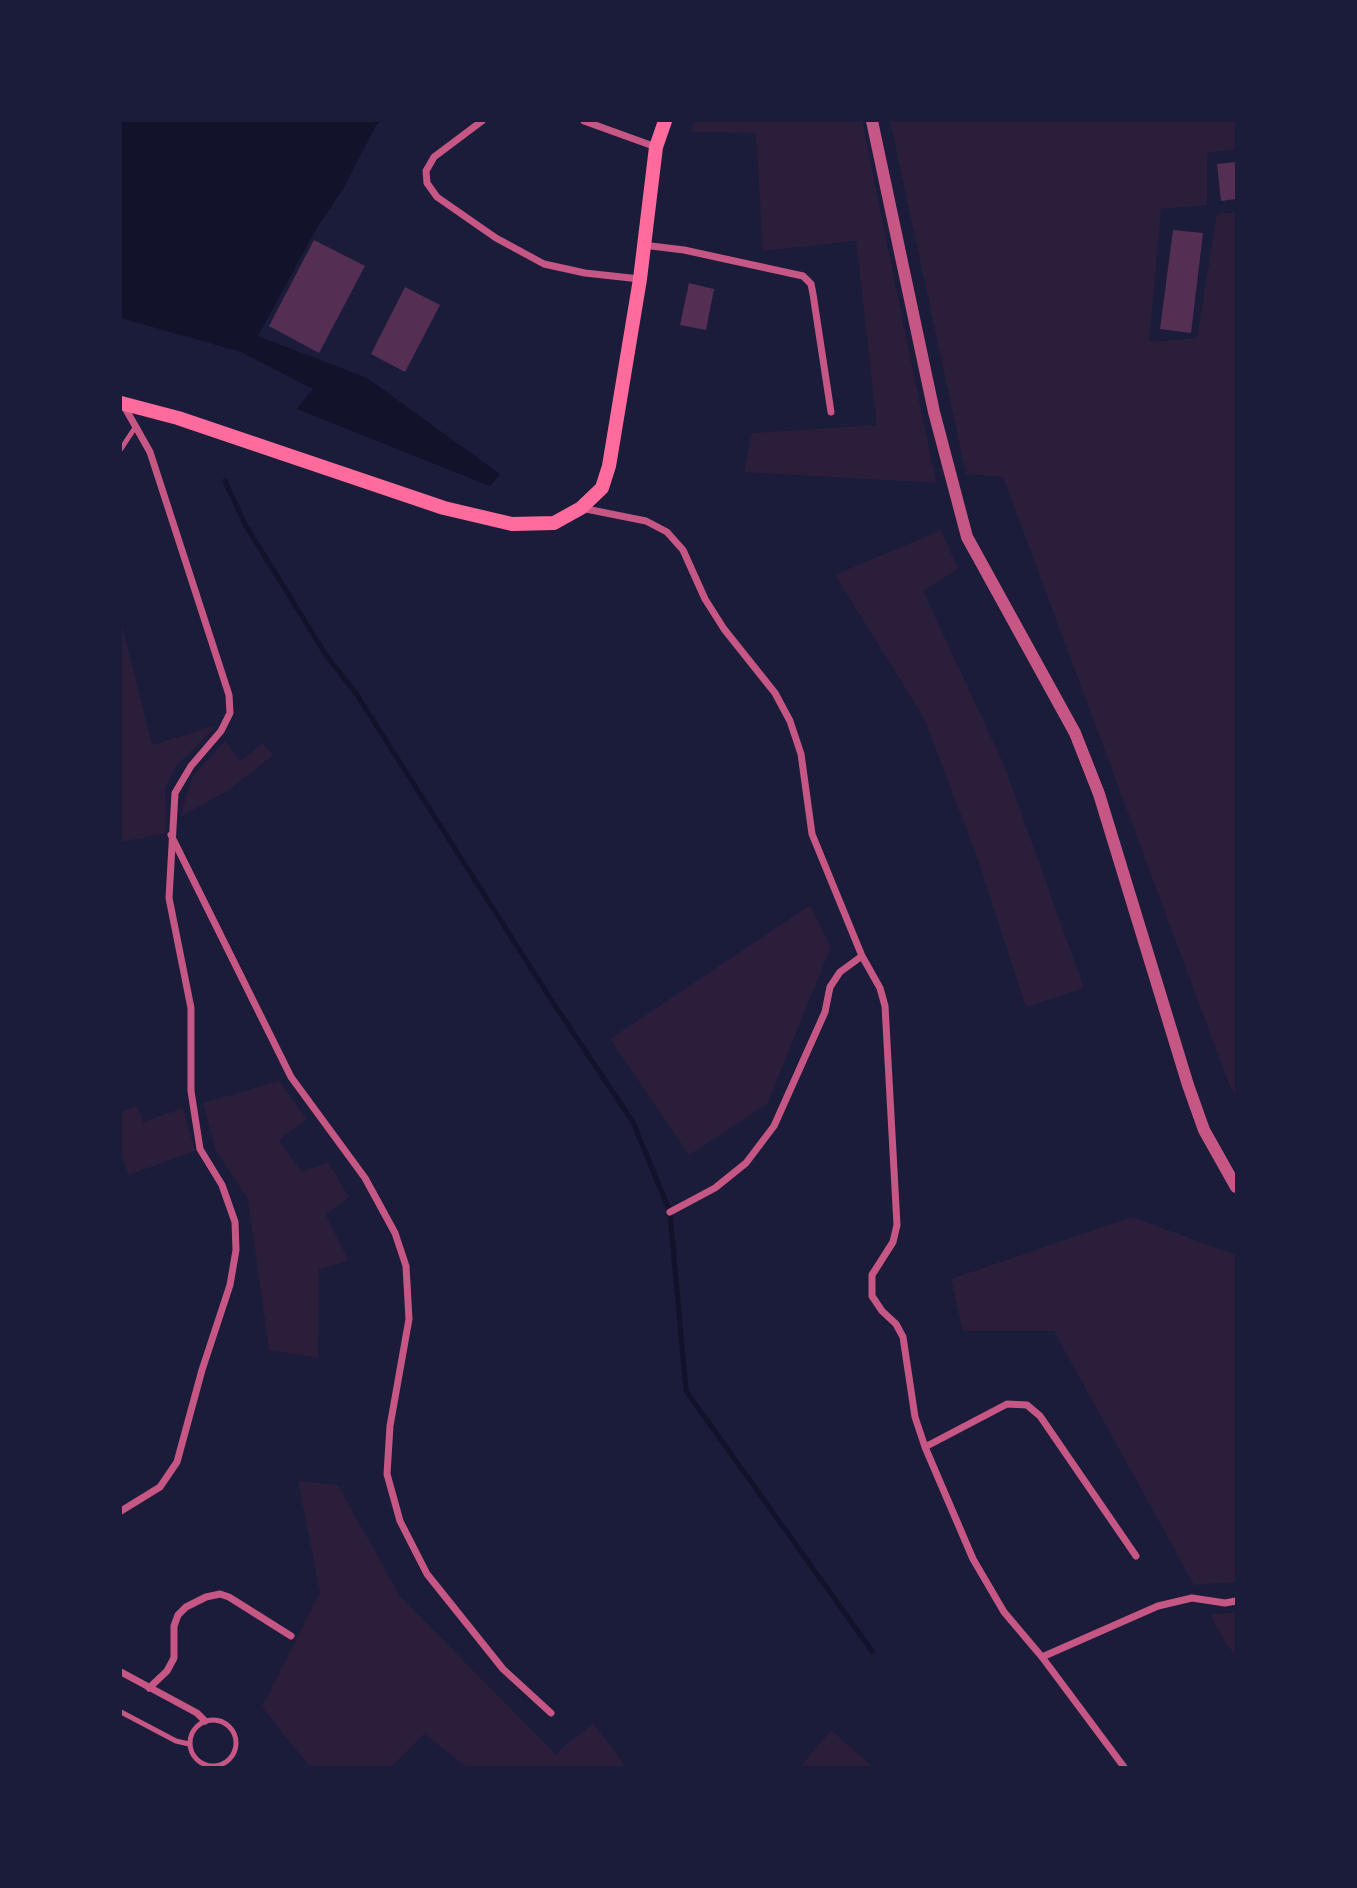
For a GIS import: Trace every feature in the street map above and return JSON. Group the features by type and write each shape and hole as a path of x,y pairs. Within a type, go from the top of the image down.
{"main road":[{"path":"122,403 178,418 455,511 512,524 554,523 581,508 602,488 609,466 640,279 656,147 665,121"}],"street":[{"path":"482,121 434,157 426,171 427,184 437,197 496,238 544,264 585,273 640,279"},
{"path":"584,121 656,147"},
{"path":"872,121 934,412 967,537 1075,733 1099,794 1204,1130 1236,1187"},
{"path":"643,245 684,250 803,276 811,284 831,412"},
{"path":"121,1511 160,1487 177,1462 202,1370 230,1285 236,1250 235,1222 222,1185 201,1149 191,1091 191,1008 169,898 175,793 191,766 221,731 230,713 229,695 150,452 122,403"},
{"path":"581,508 646,522 667,532 683,550 705,599 724,629 775,693 790,721 801,754 812,834 862,956 880,988 885,1006 897,1225 893,1242 872,1275 872,1296 882,1311 896,1324 903,1337 915,1417 973,1559 1004,1612 1042,1657 1124,1767"},
{"path":"171,835 291,1077 365,1178 395,1233 406,1266 410,1319 390,1426 387,1474 400,1521 427,1574 503,1670 551,1713"},
{"path":"670,1212 715,1188 746,1163 774,1126 825,1012 830,986 840,972 862,956"},
{"path":"925,1447 1007,1404 1027,1405 1040,1416 1136,1556"},
{"path":"149,1688 167,1671 174,1658 174,1626 178,1615 206,1597 220,1594 229,1597 291,1636"},
{"path":"1042,1657 1158,1606 1192,1598 1225,1603 1236,1601"},
{"path":"121,1672 197,1713 205,1721"}],"lane":[{"path":"121,449 136,426"},
{"path":"121,1712 176,1741 189,1744"},
{"path":"205,1721 226,1724 235,1736 235,1751 232,1757 213,1767 198,1765 189,1744 193,1730 205,1721"}],"shaded area":[{"path":"121,121 381,121 375,127 343,189 315,231 258,336 367,378 500,474 490,486 297,409 313,389 241,352 121,318"},
{"path":"694,121 862,121 936,483 744,472 752,433 877,425 856,241 763,251 756,133 691,132"},
{"path":"890,121 1236,121 1236,149 1207,153 1207,205 1161,209 1149,342 1197,338 1217,214 1236,212 1236,1097 1003,477 966,474"},
{"path":"941,530 958,569 923,591 1004,765 1084,988 1026,1007 978,860 924,718 835,575"},
{"path":"121,621 152,745 217,725 176,766 165,788 166,833 121,842"},
{"path":"225,741 240,761 263,743 273,755 228,791 180,817 193,776"},
{"path":"810,905 831,947 767,1104 689,1155 610,1039"},
{"path":"279,1081 307,1119 279,1140 302,1172 328,1162 349,1197 326,1215 349,1261 319,1269 318,1358 269,1350 248,1199 216,1151 203,1103"},
{"path":"137,1106 143,1122 183,1108 195,1151 129,1175 121,1155 121,1112"},
{"path":"1132,1217 1236,1255 1236,1582 1194,1585 1054,1331 963,1331 951,1279"},
{"path":"298,1481 338,1485 400,1596 555,1754 593,1723 626,1767 467,1767 424,1734 391,1767 310,1767 262,1707 320,1592"},
{"path":"1236,1612 1236,1656 1210,1615"},
{"path":"831,1730 873,1767 800,1767"}],"building":[{"path":"1236,162 1236,199 1221,201 1217,164"},
{"path":"1173,230 1203,233 1191,333 1160,329"},
{"path":"314,240 365,266 319,353 269,326"},
{"path":"689,283 714,289 706,330 680,325"},
{"path":"405,287 440,305 405,372 371,354"}],"waterway":[{"path":"225,481 246,526 326,655 357,695 552,1001 633,1122 670,1212 686,1391 872,1651"}]}
